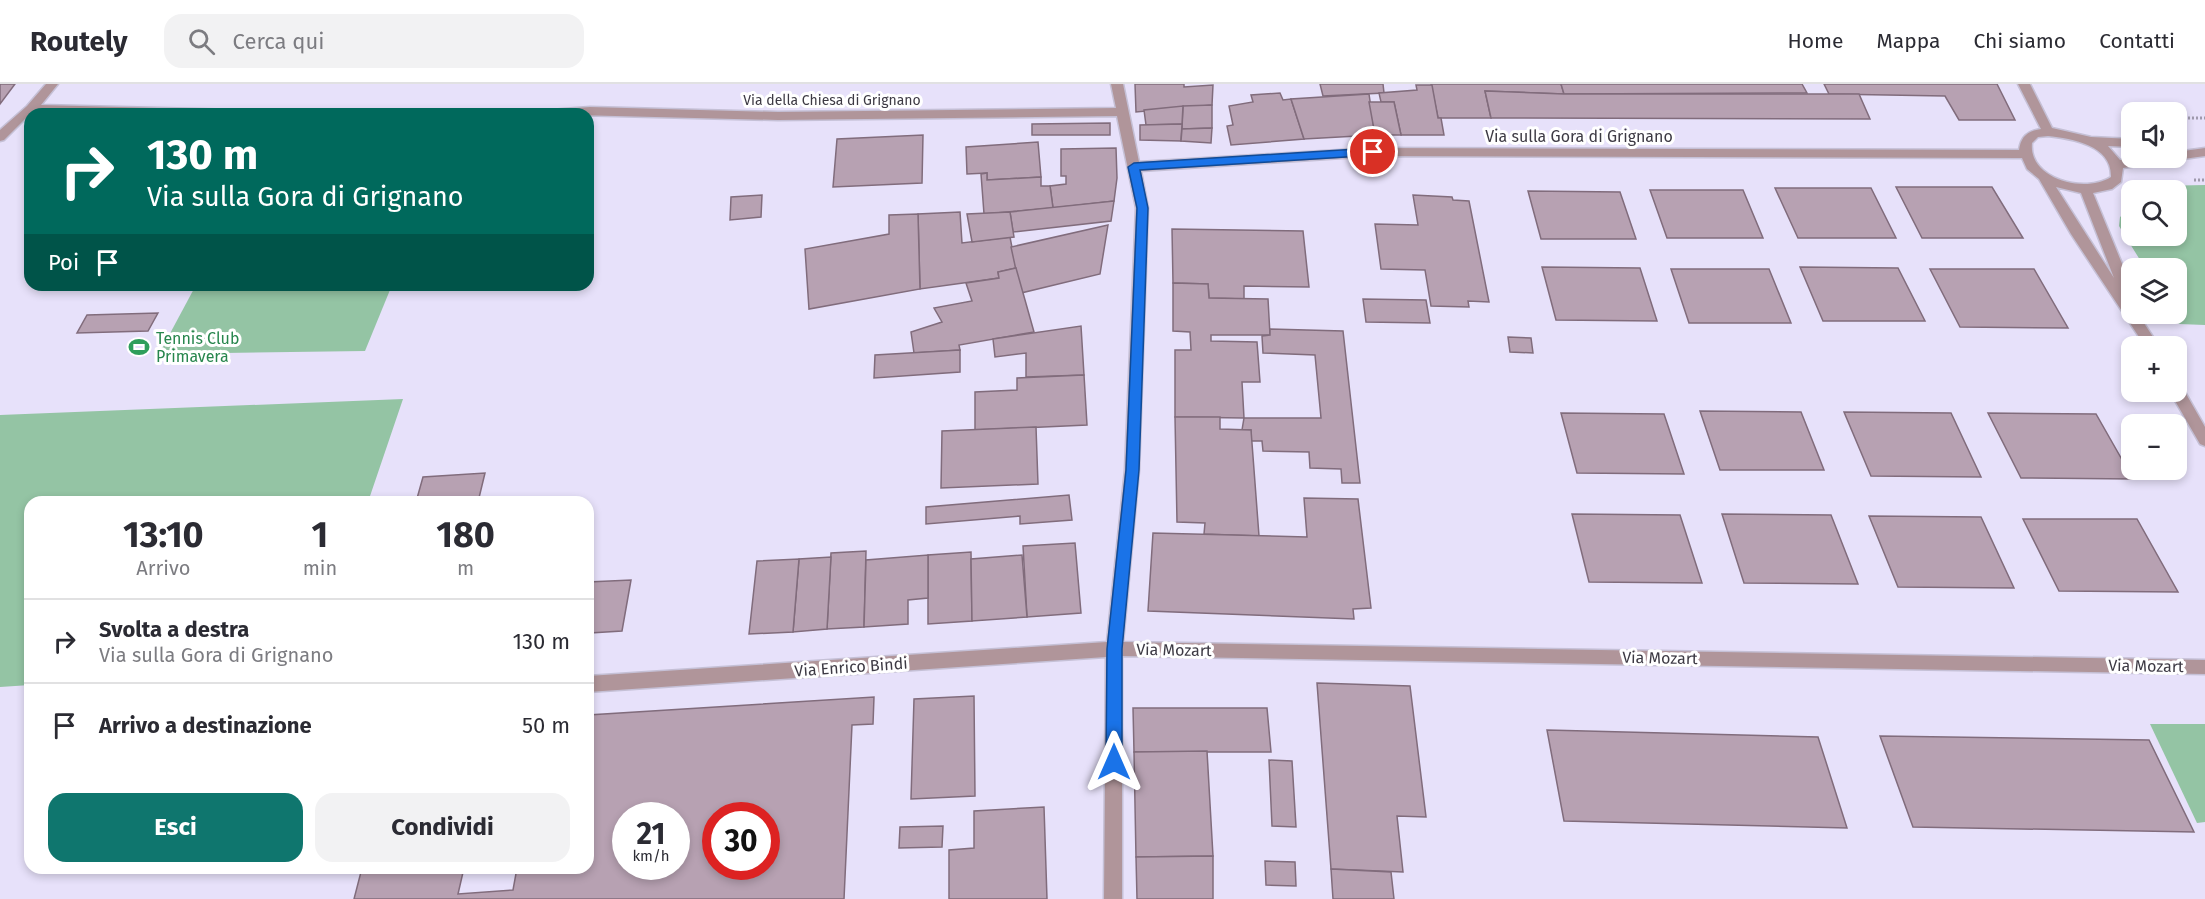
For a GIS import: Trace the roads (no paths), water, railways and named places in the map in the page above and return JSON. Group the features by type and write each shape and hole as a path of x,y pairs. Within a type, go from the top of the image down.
{"street":[{"path":"31,108 52,84"},
{"path":"1113,899 1114,649 1134,434 1142,208 1117,84"},
{"path":"2024,84 2048,132"},
{"name":"Via della Chiesa di Grignano","path":"594,111 778,116 1122,112"},
{"path":"0,137 24,115"},
{"path":"2091,141 2109,154 2117,165 2117,179 2110,186 2101,189 2086,190 2059,184 2043,176 2030,164 2025,154 2026,141 2035,134 2048,132 2069,134 2091,141 2121,142"},
{"path":"2187,146 2205,147"},
{"name":"Via sulla Gora di Grignano","path":"1134,167 1373,152 2025,154"},
{"path":"2187,154 2205,152"},
{"path":"2117,165 2121,164"},
{"path":"2043,176 2076,231 2146,336"},
{"path":"2086,190 2121,277"},
{"path":"2140,324 2143,330"},
{"path":"2183,402 2205,440"},
{"name":"Via Mozart","path":"1114,649 2205,667"},
{"name":"Via Enrico Bindi","path":"594,684 1114,649"}],"place":[{"name":"Tennis Club Primavera","path":"139,347"}]}
